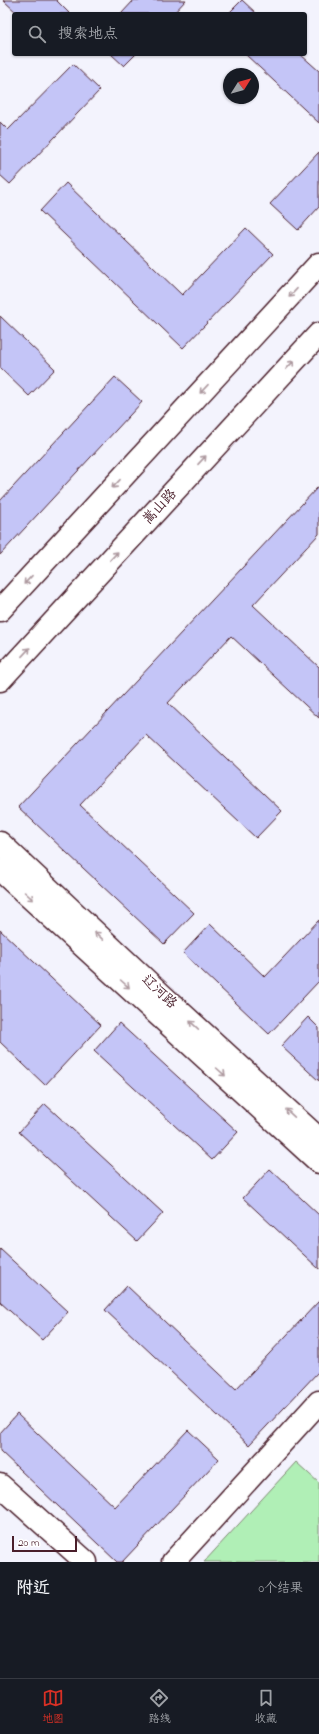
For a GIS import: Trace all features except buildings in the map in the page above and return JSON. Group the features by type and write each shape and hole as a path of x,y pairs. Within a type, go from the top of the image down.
{"main road":[{"path":"0,610 319,264"},
{"name":"嵩山路","path":"0,680 319,334"},
{"name":"辽河路","path":"0,843 165,998 319,1139"},
{"name":"辽河路","path":"0,870 319,1162"},
{"path":"173,1562 319,1402"},
{"path":"0,1485 86,1562"}],"green space":[{"path":"296,1462 319,1483 319,1562 204,1562"}]}
